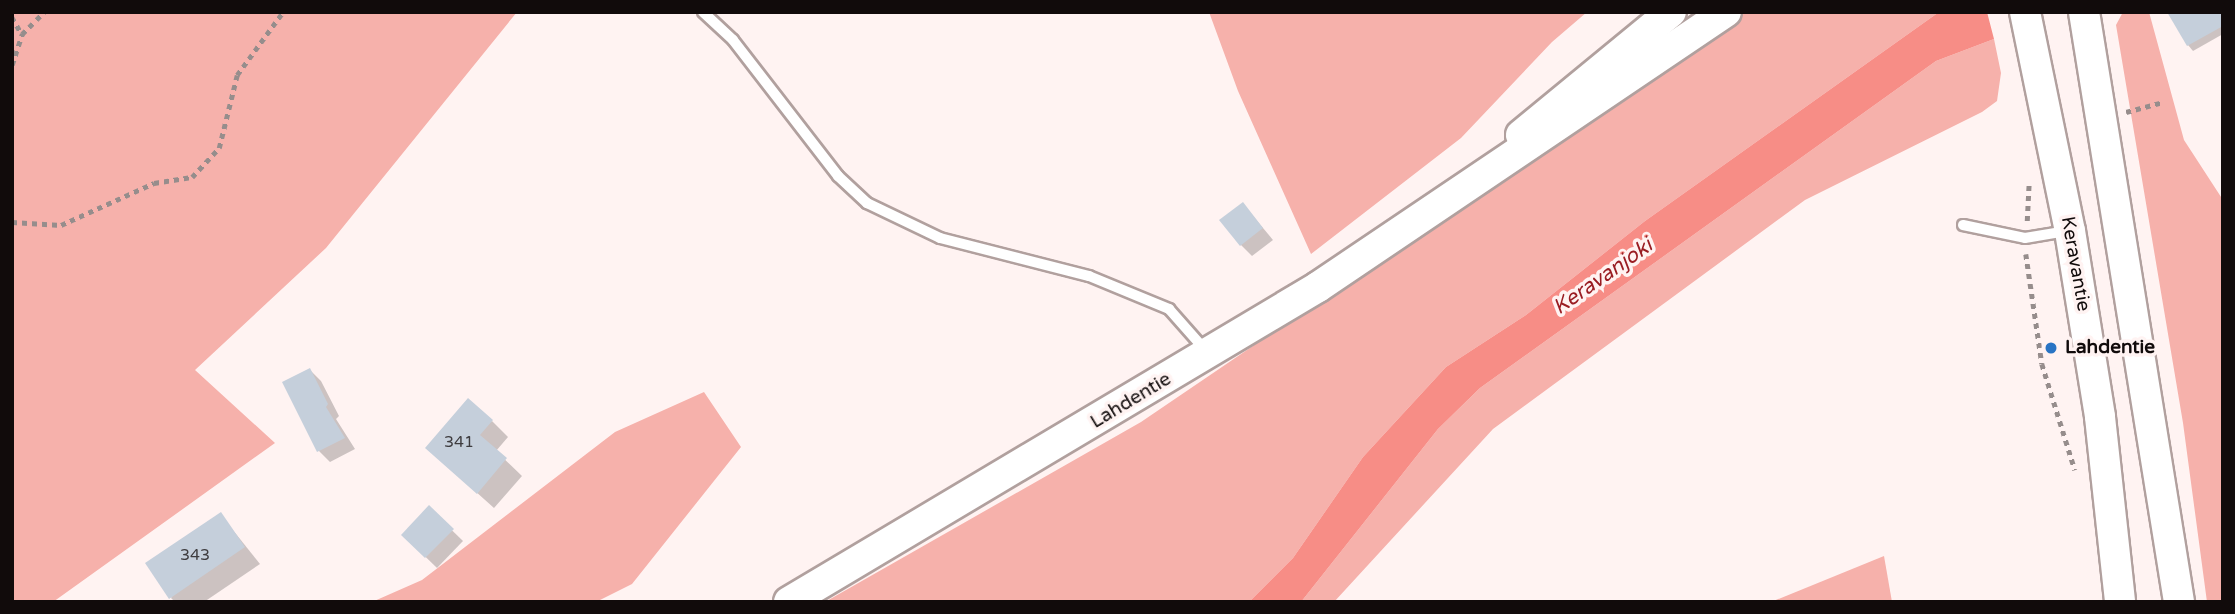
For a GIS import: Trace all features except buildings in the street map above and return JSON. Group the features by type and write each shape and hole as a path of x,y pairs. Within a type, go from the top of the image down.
{"main road":[{"name":"Lahdentie","path":"1464,186 1559,101 1671,12"},
{"path":"2084,12 2105,118 2179,602"},
{"name":"Lahdentie","path":"789,602 1318,287 1464,186 1577,117 1708,18"},
{"name":"Keravantie","path":"2029,26 2070,231 2100,417 2120,602"}],"lane":[{"path":"703,12 733,40 838,176 867,203 940,238 1089,276 1169,309 1208,354"},
{"path":"1963,225 2025,238 2070,231"}],"path":[{"path":"12,65 22,34 44,12"},
{"path":"12,222 61,225 155,183 192,177 219,148 237,75 283,12"},
{"path":"12,17 22,34"},
{"path":"2105,118 2163,102"},
{"path":"2029,173 2025,238 2042,364 2076,474"}],"shaded area":[{"path":"12,12 517,12 326,248 195,370 275,443 53,602 12,602"},
{"path":"1209,12 1587,12 1552,42 1461,138 1311,254 1238,91"},
{"path":"1745,12 1939,12 1645,221 1526,315 1446,367 1363,457 1293,558 1249,602 825,602 1141,422"},
{"path":"2123,12 2149,12 2184,140 2223,200 2223,602 2207,602 2183,423 2116,25"},
{"path":"1994,39 2001,73 1997,101 1982,112 1805,200 1493,429 1334,602 1301,602 1438,429 1480,388 1936,61"},
{"path":"704,392 741,447 632,584 596,602 372,602 422,580 615,432"},
{"path":"1884,556 1892,602 1771,602"}],"water":[{"name":"Keravanjoki","path":"1939,12 1987,12 1994,39 1936,61 1480,388 1438,429 1301,602 1249,602 1293,558 1363,457 1446,367 1526,315 1645,221"}],"place":[{"name":"Lahdentie","path":"2051,348"}]}
